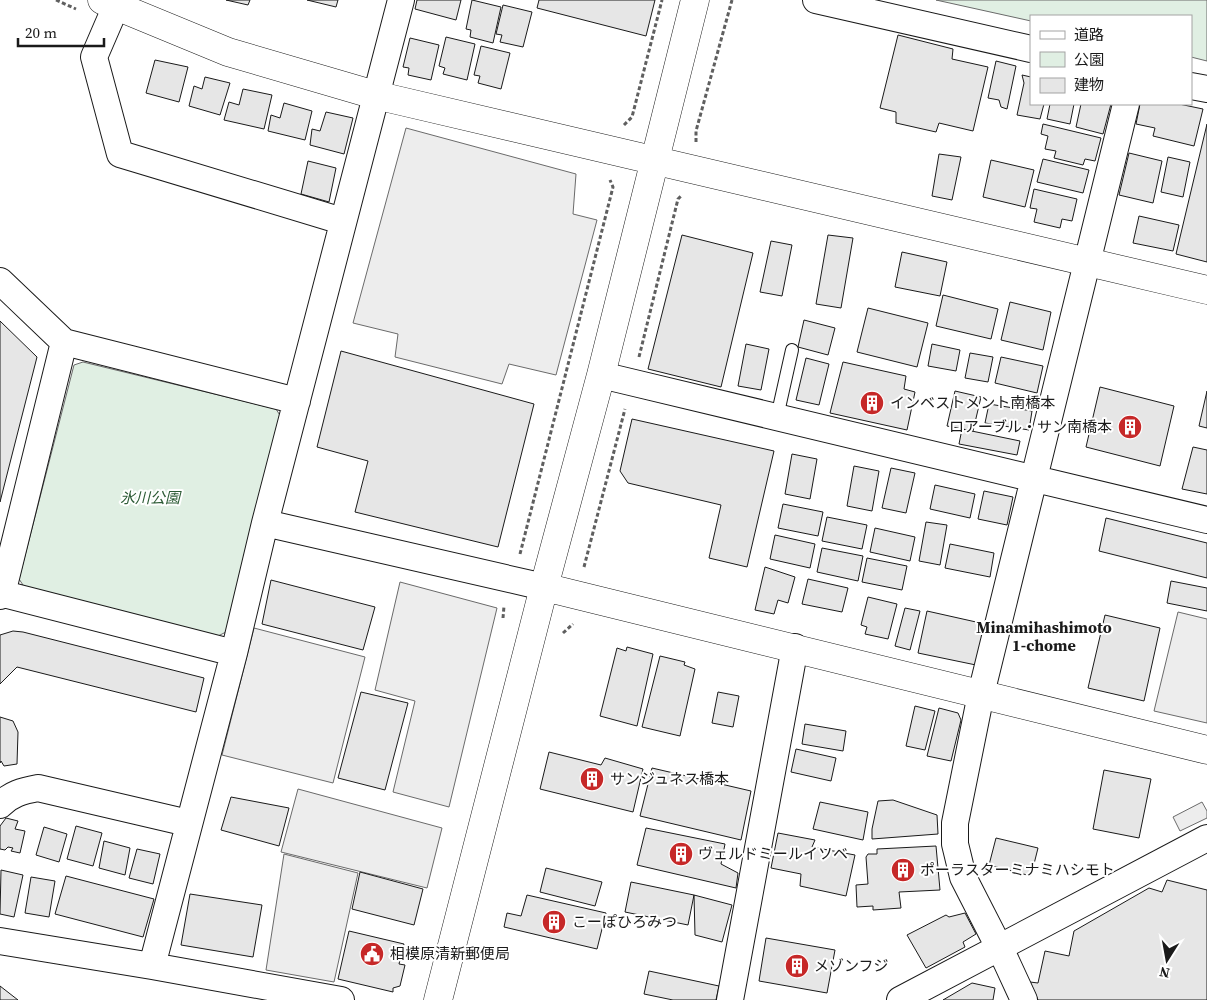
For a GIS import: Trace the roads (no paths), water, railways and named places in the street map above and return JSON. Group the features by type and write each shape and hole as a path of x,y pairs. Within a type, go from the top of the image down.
{"street":[{"path":"152,966 188,823 234,654 265,523 342,221 401,0"},
{"path":"438,1000 544,587 601,375 694,0"},
{"path":"816,0 906,10 1030,49"},
{"path":"342,221 120,154 94,57 109,3 228,52 375,95 1207,290"},
{"path":"1192,86 1207,89"},
{"path":"1024,1000 963,877 955,844 956,818 981,694 1126,105"},
{"path":"0,281 64,342 297,402"},
{"path":"64,342 1,594 234,654"},
{"path":"601,375 1207,520"},
{"path":"265,523 795,647 1207,750"},
{"path":"730,1000 795,647"},
{"path":"0,805 8,797 22,791 38,788 188,823"},
{"path":"900,1000 1207,838"},
{"path":"0,941 341,1000"}],"lane":[{"path":"777,417 792,350"}],"place":[{"name":"インベストメント南橋本","path":"872,403"},
{"name":"ロアーブル・サン南橋本","path":"1130,427"},
{"name":"サンジュネス橋本","path":"592,779"},
{"name":"ヴェルドミールイソベ","path":"681,854"},
{"name":"ポーラスターミナミハシモト","path":"903,870"},
{"name":"こーぽひろみつ","path":"554,922"},
{"name":"相模原清新郵便局","path":"372,954"},
{"name":"メゾンフジ","path":"797,966"}],"district":[{"name":"Minamihashimoto 1-chome","path":"1044,636"}],"park label":[{"name":"氷川公園","path":"150,498"}]}
